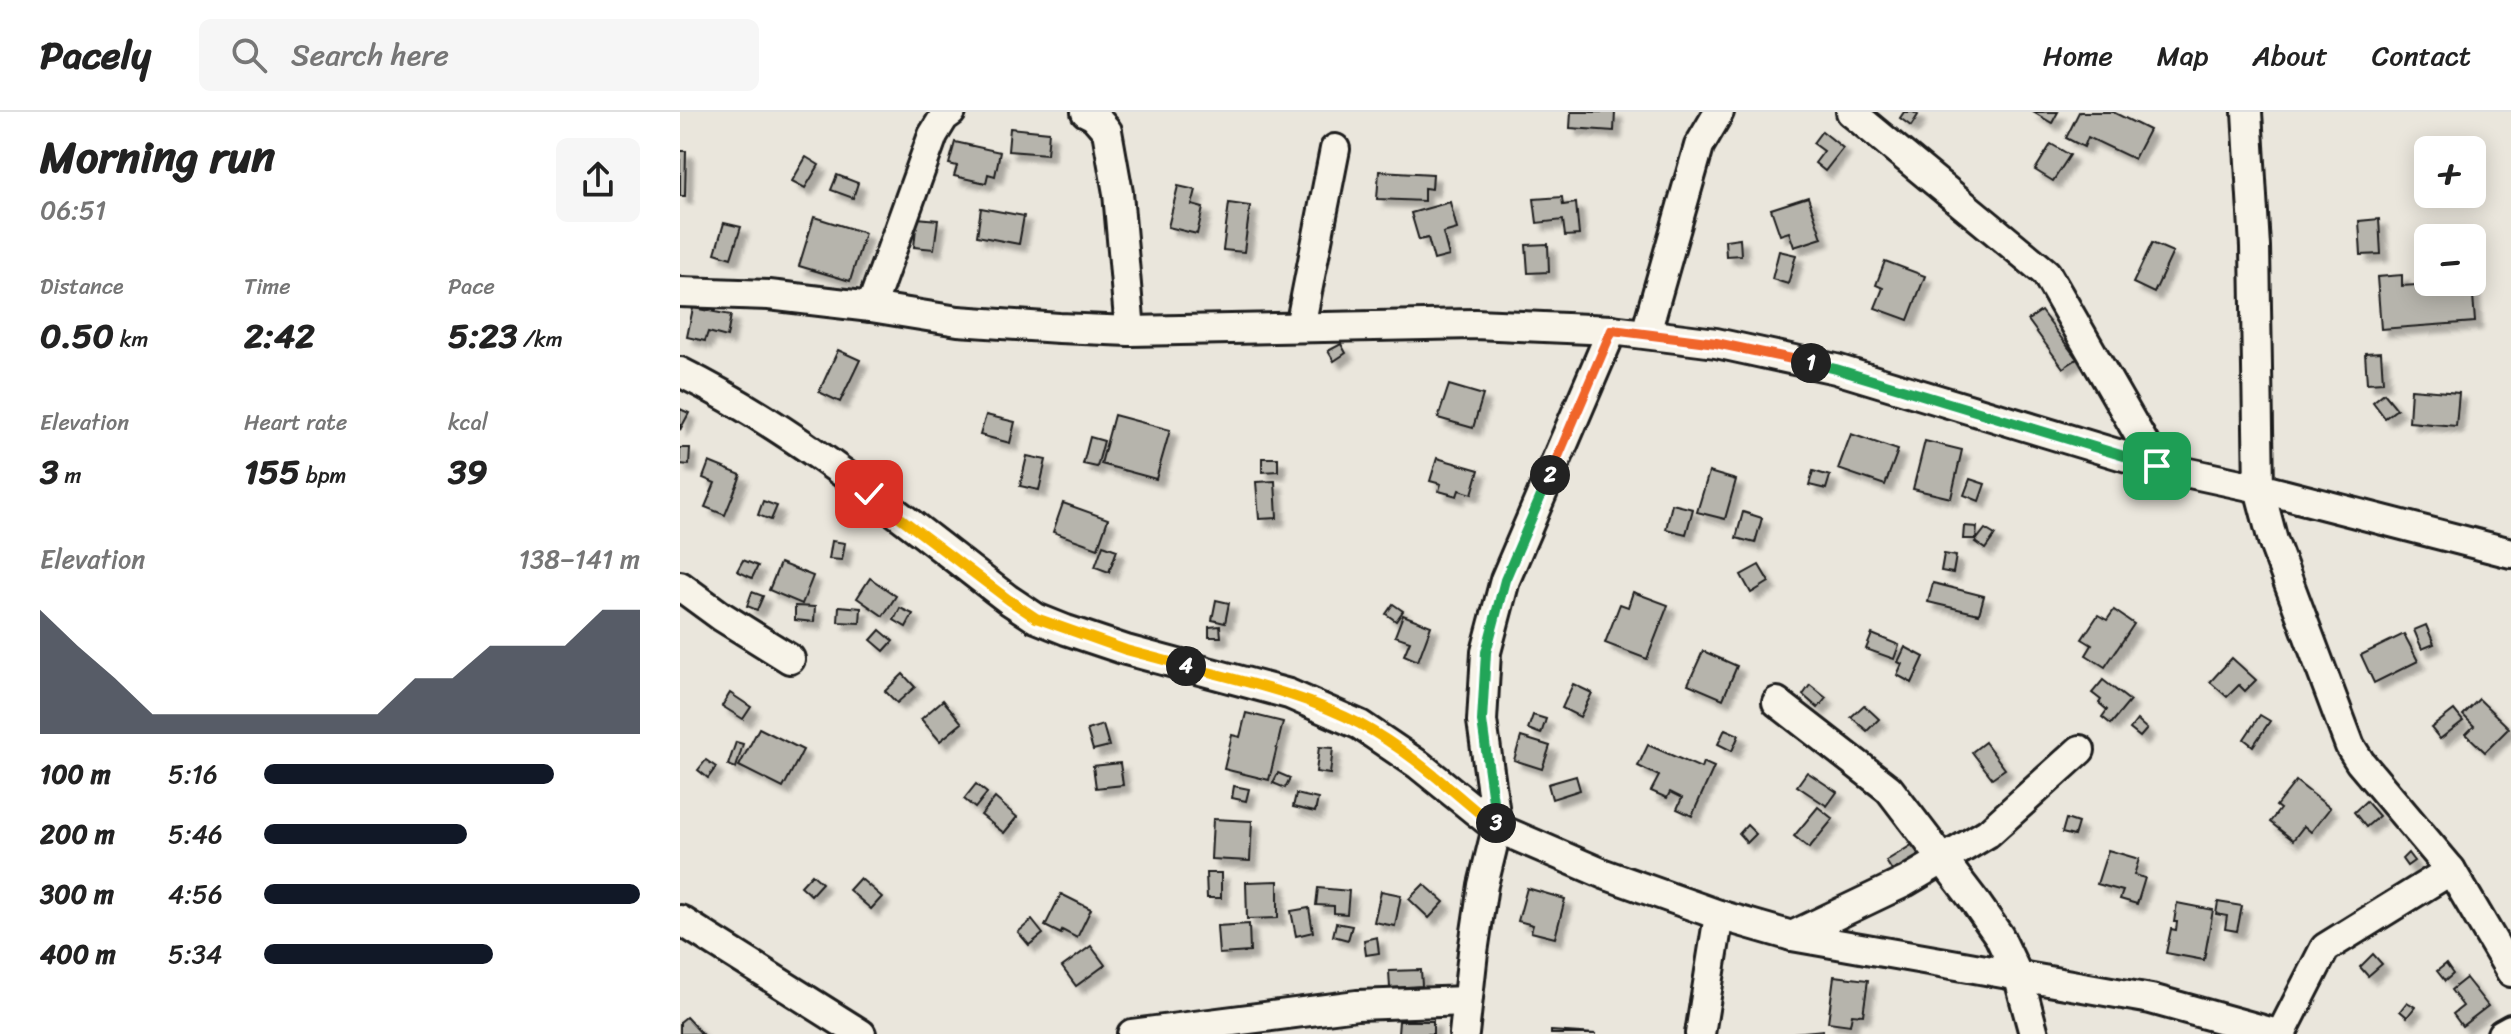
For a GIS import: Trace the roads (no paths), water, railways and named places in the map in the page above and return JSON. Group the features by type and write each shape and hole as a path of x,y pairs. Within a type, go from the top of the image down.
{"street":[{"path":"871,307 933,135 944,117 951,112"},
{"path":"1086,112 1094,116 1107,131 1118,193 1130,331"},
{"path":"1646,333 1699,146 1719,112"},
{"path":"1851,112 2046,273 2157,466"},
{"path":"2247,112 2255,247 2259,488 2273,541 2350,746 2451,870 2511,972"},
{"path":"1300,327 1335,149"},
{"path":"680,292 769,295 958,321 1130,331 1475,324 1646,333 1716,343 1836,369 2157,466 2259,488 2511,553"},
{"path":"1464,1034 1483,885 1497,828 1482,721 1486,652 1505,580 1612,330"},
{"path":"680,372 793,436 1036,618 1126,650 1289,694 1360,725 1419,765 1497,828 1604,874 1719,915 1792,936 2151,999 2279,1034 2325,948 2451,870"},
{"path":"680,586 790,659"},
{"path":"1777,702 1889,789 1944,860 1999,936 2019,978 2034,1034"},
{"path":"1792,936 1905,882 1988,833 2080,750"},
{"path":"1700,1034 1719,915"},
{"path":"680,920 861,1034"},
{"path":"1132,1034 1240,1028 1357,1005 1467,1001"},
{"path":"2502,1034 2511,1029"}]}
